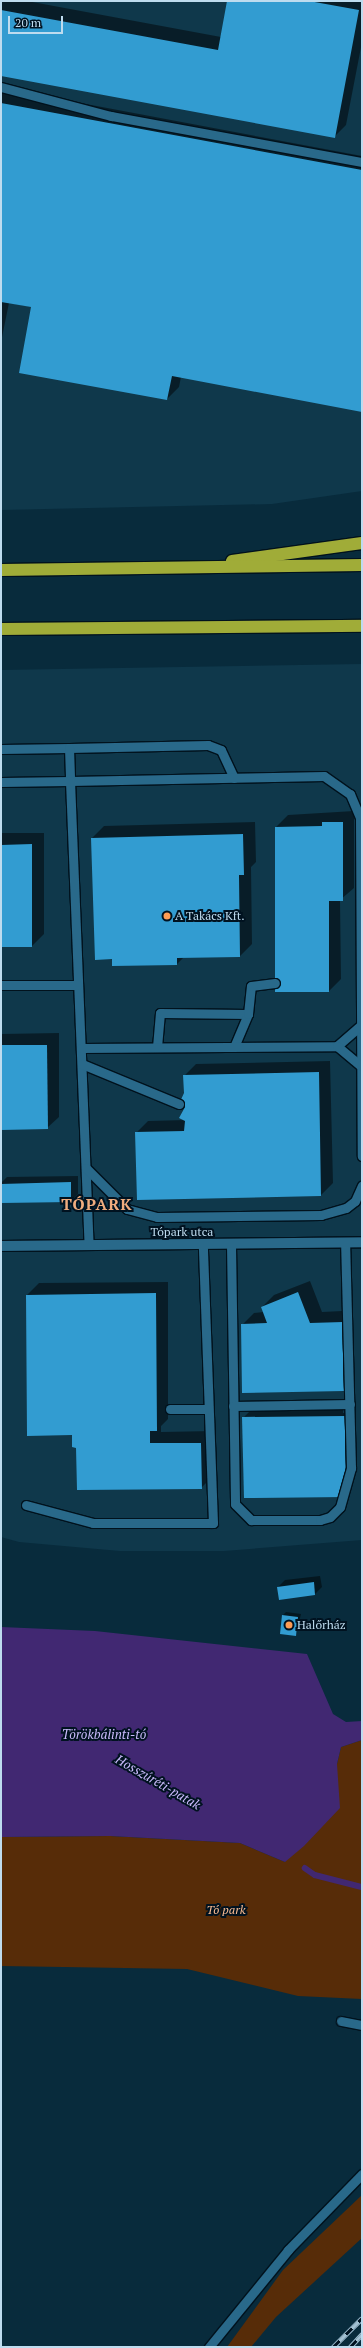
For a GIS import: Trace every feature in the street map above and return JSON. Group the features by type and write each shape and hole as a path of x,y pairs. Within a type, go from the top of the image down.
{"highway":[{"path":"174,569 362,543"},
{"path":"1,570 174,569 362,565"},
{"path":"1,629 362,626"}],"street":[{"name":"Tópark utca","path":"1,1246 203,1246 362,1242"}],"lane":[{"path":"1,87 111,116 362,162"},
{"path":"1,749 208,745 221,750 234,778"},
{"path":"69,748 77,985 82,1064 89,1245"},
{"path":"1,782 324,776 350,794 360,818 360,1065 362,1156"},
{"path":"234,1047 248,1014 251,986 275,983"},
{"path":"1,985 77,985"},
{"path":"157,1047 160,1013 248,1014"},
{"path":"337,1046 361,1025"},
{"path":"81,1048 337,1046 360,1065"},
{"path":"82,1064 179,1104"},
{"path":"86,1168 127,1209 157,1217 321,1215 346,1208 354,1201 362,1185"},
{"path":"231,1245 233,1406 237,1508 251,1520 312,1520 330,1517 340,1507 351,1468 345,1242"},
{"path":"26,1505 92,1523 213,1523 203,1246"},
{"path":"233,1406 350,1404"},
{"path":"170,1410 208,1409"},
{"path":"341,2021 362,2026"},
{"path":"208,2347 288,2250 362,2174"}],"shaded area":[{"path":"1,1 362,1 362,491 272,504 1,510"},
{"path":"362,664 362,1540 224,1551 120,1551 19,1542 1,1537 1,670"}],"green space":[{"name":"Tó park","path":"362,1740 362,1999 298,1996 187,1969 1,1966 1,1837 110,1836 240,1843 285,1862 337,1764 341,1747"},
{"path":"362,2195 362,2238 276,2317 251,2347 227,2347 283,2270"}],"water":[{"name":"Törökbálinti-tó","path":"1,1627 95,1631 307,1654 333,1714 346,1722 362,1721 362,1740 341,1747 337,1764 340,1808 304,1846 285,1862 240,1843 110,1836 1,1837"}],"building":[{"path":"227,1 309,1 359,10 335,138 1,76 1,10 218,50"},
{"path":"1,103 362,170 362,412 172,376 167,400 19,373 31,307 1,302"},
{"path":"322,822 343,822 343,901 329,901 329,992 275,992 275,827 322,826"},
{"name":"A Takács Kft.","path":"243,834 244,875 239,875 240,957 177,958 177,965 112,966 112,959 95,960 91,838"},
{"path":"32,844 32,947 1,947 1,845"},
{"path":"1,1045 47,1045 48,1129 1,1130"},
{"path":"319,1072 321,1196 137,1200 135,1132 184,1131 185,1121 179,1118 185,1107 179,1104 184,1093 183,1075"},
{"path":"71,1182 71,1202 1,1203 1,1184"},
{"path":"298,1292 310,1323 343,1322 344,1391 242,1393 241,1324 267,1323 261,1307"},
{"path":"156,1293 157,1431 150,1431 150,1443 201,1443 202,1489 77,1490 76,1448 72,1447 72,1435 27,1436 26,1295"},
{"path":"345,1416 346,1497 244,1498 242,1417"},
{"path":"314,1582 315,1595 279,1600 277,1587"},
{"name":"Halőrház","path":"282,1615 298,1617 296,1636 280,1634"}],"waterway":[{"name":"Hosszúréti-patak","path":"305,1868 315,1875 362,1887"}],"railway":[{"path":"333,2347 362,2318"},
{"path":"350,2347 362,2334"}],"place":[{"name":"A Takács Kft.","path":"167,916"},
{"name":"Halőrház","path":"289,1625"}],"district":[{"name":"TÓPARK","path":"97,1204"}]}
